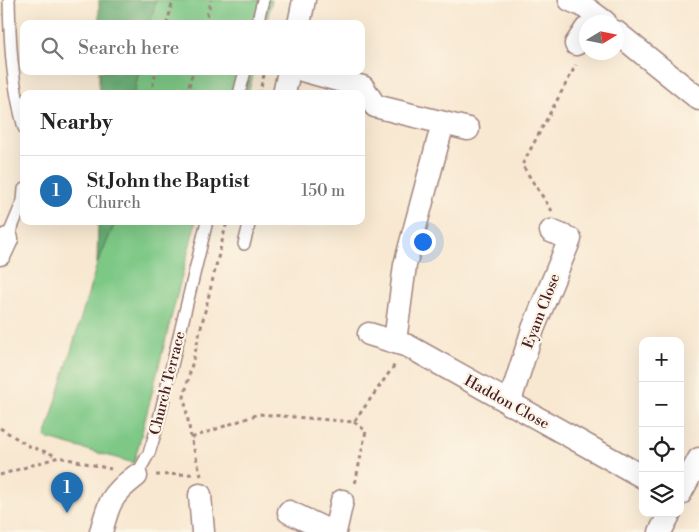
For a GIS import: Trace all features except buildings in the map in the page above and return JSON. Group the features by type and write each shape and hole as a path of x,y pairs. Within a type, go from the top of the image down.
{"street":[{"path":"300,20 304,0"},
{"path":"570,0 582,5 586,15"},
{"path":"624,38 699,99"},
{"path":"285,90 288,75"},
{"path":"320,75 363,87 365,90"},
{"path":"365,90 375,106 468,129"},
{"path":"402,344 405,265 443,123"},
{"name":"Eyam Close","path":"509,404 533,328 570,239 551,231"},
{"name":"Haddon Close","path":"369,334 402,344 639,475"},
{"path":"684,487 699,459"},
{"name":"Church Terrace","path":"101,532 108,507 117,490 136,475"},
{"path":"200,485 203,532"},
{"path":"335,532 342,501"},
{"path":"289,512 331,532"},
{"path":"660,532 668,517"}],"lane":[{"path":"9,0 10,58 20,113"},
{"path":"258,20 263,0"},
{"path":"240,90 244,75"},
{"path":"4,247 20,206"},
{"name":"Church Terrace","path":"136,475 149,453 156,431 206,225"},
{"path":"244,244 249,225"}],"path":[{"path":"169,20 173,0"},
{"path":"206,20 210,0"},
{"path":"579,40 574,46 579,51"},
{"path":"551,231 557,217 522,165 579,60"},
{"path":"152,90 155,75"},
{"path":"189,90 192,75"},
{"path":"260,90 264,75"},
{"path":"0,428 29,446 59,457 136,475 200,485 184,397 226,225"},
{"path":"354,422 402,344"},
{"path":"191,438 259,414 354,422 366,432 353,492 342,501"},
{"path":"0,475 59,457"}],"green space":[{"path":"99,0 156,0 151,20 99,20"},
{"path":"156,0 272,0 267,20 151,20"},
{"path":"99,75 138,75 135,90 99,90"},
{"path":"138,75 253,75 249,90 135,90"},
{"path":"98,225 114,225 97,264"},
{"path":"114,225 195,225 134,463 45,438 97,264"}],"place":[{"name":"St John the Baptist","path":"67,513"}]}
